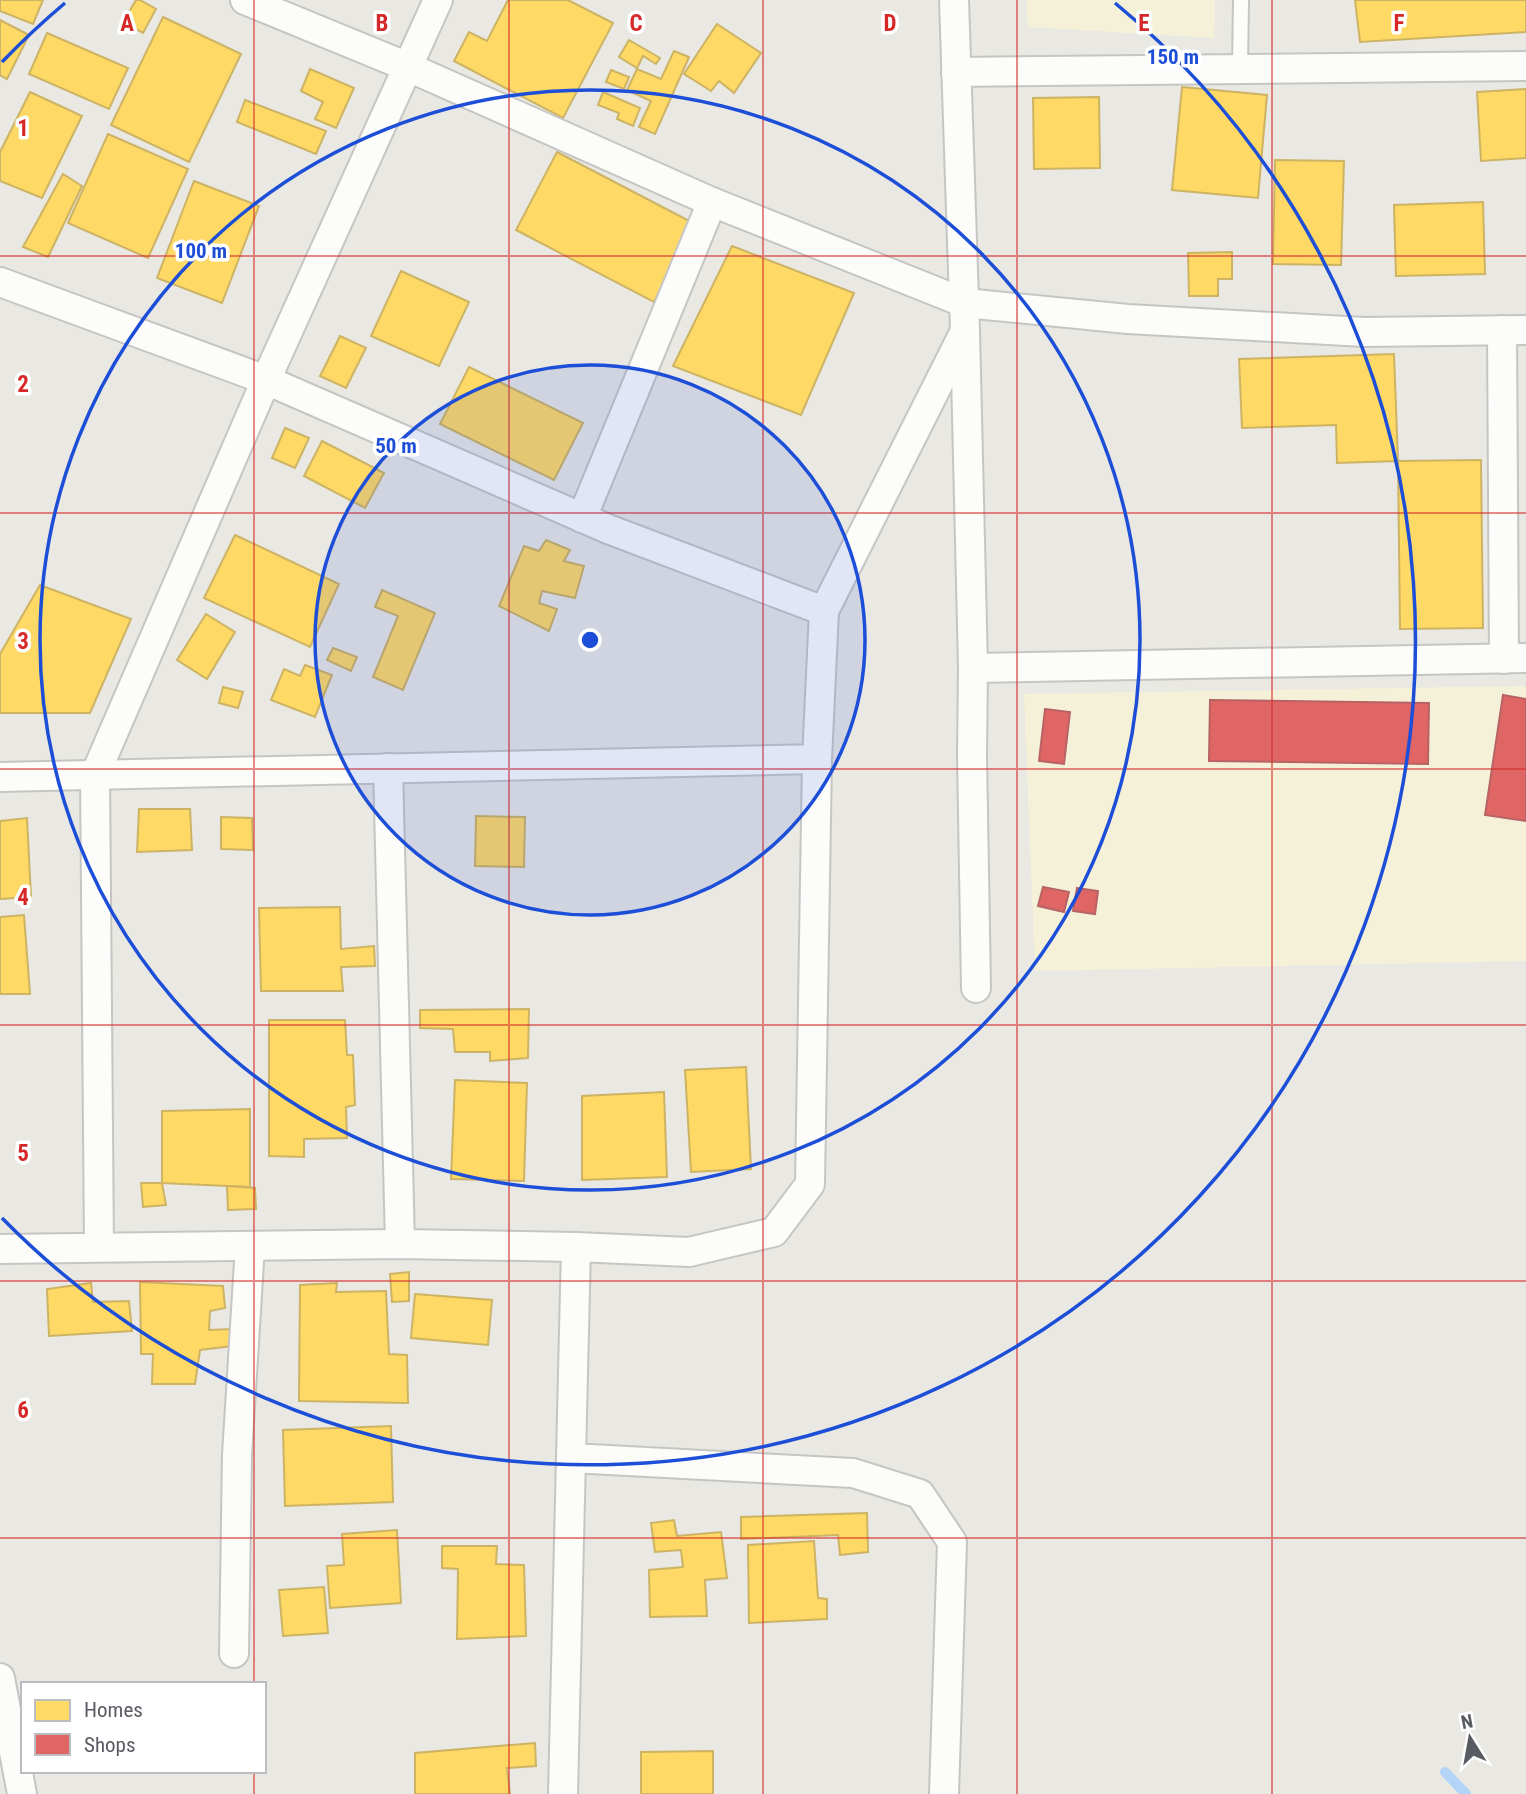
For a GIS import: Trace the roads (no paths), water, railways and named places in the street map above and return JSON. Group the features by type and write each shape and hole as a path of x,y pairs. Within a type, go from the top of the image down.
{"street":[{"path":"245,0 408,67 712,202 965,303 1128,319 1364,332 1514,330 1515,659 973,668"},
{"path":"99,1247 95,775 267,380 438,0"},
{"path":"954,0 965,303 973,668 976,988"},
{"path":"956,72 1526,66"},
{"path":"582,518 712,202"},
{"path":"0,282 267,380 582,518 824,611"},
{"path":"0,1249 400,1244 689,1252 774,1232 810,1184 817,759 824,611 965,331"},
{"path":"0,777 817,759"},
{"path":"388,768 400,1244"},
{"path":"234,1653 237,1455 250,1245"},
{"path":"563,1794 576,1247"},
{"path":"571,1458 853,1473 920,1494 952,1542 944,1794"},
{"path":"0,1678 22,1794"}],"lane":[{"path":"1240,69 1241,0"}],"waterway":[{"path":"1445,1772 1466,1794"}]}
